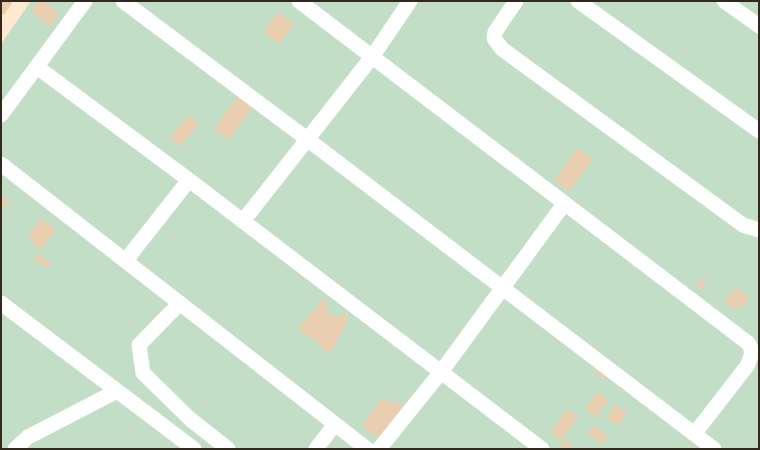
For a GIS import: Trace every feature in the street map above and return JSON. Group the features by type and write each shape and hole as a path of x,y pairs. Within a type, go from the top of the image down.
{"street":[{"path":"1,114 86,1"},
{"path":"123,1 714,449"},
{"path":"299,1 744,340 752,348 752,354 747,366 695,434"},
{"path":"243,221 372,57 410,1"},
{"path":"516,1 495,32 494,38 502,48 743,225 759,230"},
{"path":"578,1 759,131"},
{"path":"724,1 759,26"},
{"path":"37,67 189,180 542,449"},
{"path":"1,164 367,449"},
{"path":"126,260 189,180"},
{"path":"379,449 441,372 564,204"},
{"path":"1,303 194,449"},
{"path":"180,303 139,345 143,373 190,419 228,449"},
{"path":"17,448 28,438 117,391"},
{"path":"316,449 335,424"}],"green space":[{"path":"31,1 759,1 759,449 1,449 1,44"}],"building":[{"path":"1,1 13,1 4,15 1,13"},
{"path":"39,1 44,1 59,13 49,26 31,11"},
{"path":"278,12 294,23 279,44 263,33"},
{"path":"238,95 253,105 229,140 214,129"},
{"path":"188,115 199,123 180,146 170,138"},
{"path":"578,148 593,159 569,191 554,180"},
{"path":"1,195 9,201 1,212"},
{"path":"41,218 56,229 40,250 33,244 35,241 28,235"},
{"path":"38,254 51,263 47,268 34,259"},
{"path":"700,279 706,283 701,290 696,285"},
{"path":"736,287 749,298 742,307 739,305 735,310 724,302"},
{"path":"323,299 329,304 325,310 334,317 336,315 339,317 343,313 350,319 342,328 344,330 334,342 337,343 329,353 316,343 318,340 314,337 312,340 298,329"},
{"path":"597,366 609,375 605,380 593,370"},
{"path":"597,392 608,401 596,417 585,408"},
{"path":"382,397 392,404 394,399 403,406 379,438 362,426"},
{"path":"615,404 627,413 618,425 606,417"},
{"path":"568,409 578,417 560,440 550,432"},
{"path":"594,425 608,436 602,444 587,434"},
{"path":"566,438 571,443 567,449 563,449 560,446"}]}
